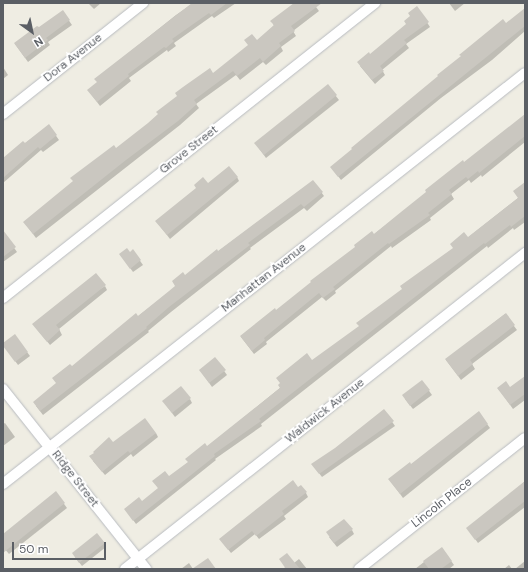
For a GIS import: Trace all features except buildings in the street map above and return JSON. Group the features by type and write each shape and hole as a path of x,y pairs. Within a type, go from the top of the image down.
{"street":[{"name":"Dora Avenue","path":"3,114 143,3"},
{"name":"Grove Street","path":"3,298 375,3"},
{"name":"Manhattan Avenue","path":"3,484 525,72"},
{"name":"Waldwick Avenue","path":"125,569 525,253"},
{"name":"Ridge Street","path":"3,389 146,569"},
{"name":"Lincoln Place","path":"359,569 525,438"}]}
